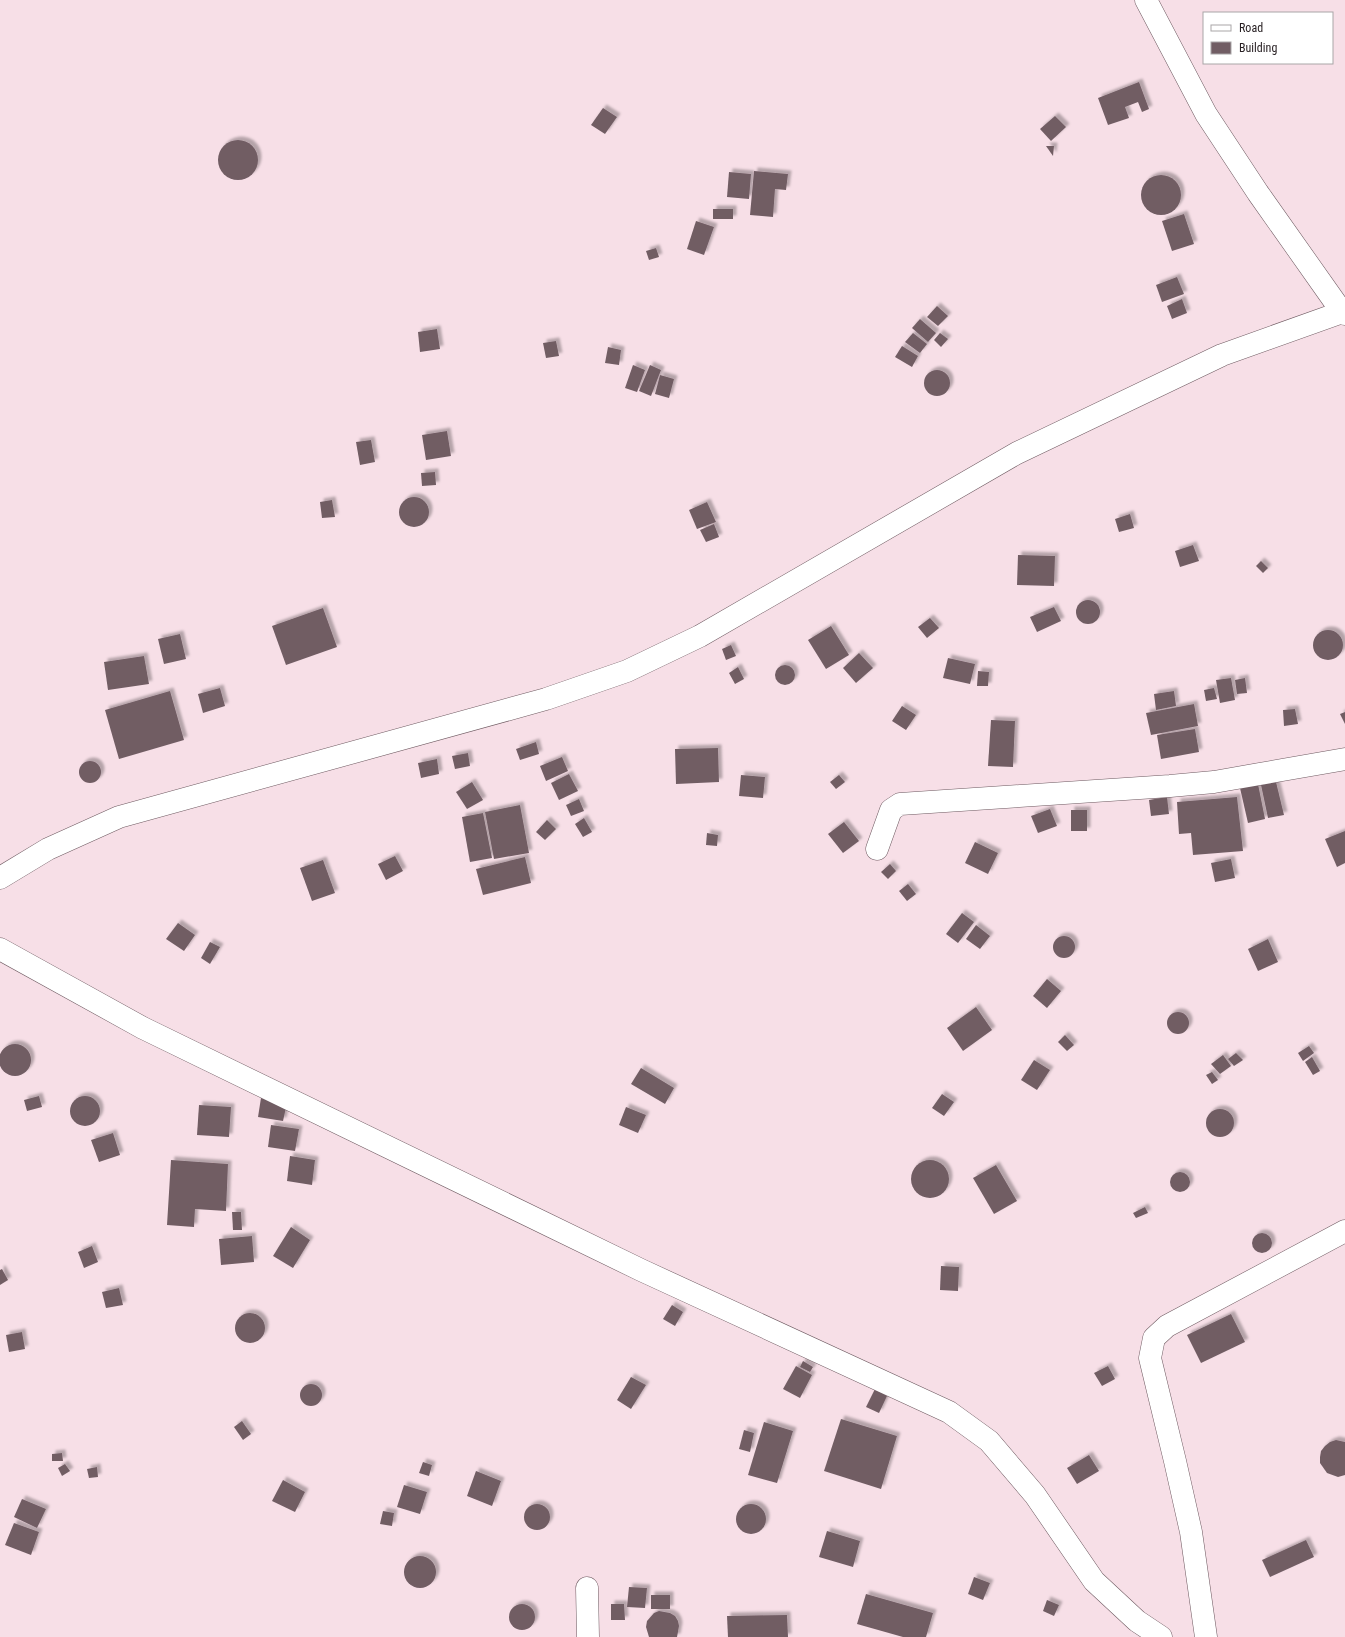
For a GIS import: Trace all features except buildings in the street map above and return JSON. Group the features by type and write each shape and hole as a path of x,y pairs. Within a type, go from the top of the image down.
{"street":[{"path":"0,878 48,849 119,817 546,699 627,671 700,636 1017,453 1222,355 1344,312 1258,192 1206,114 1146,0"},
{"path":"877,849 891,810 900,804 1207,782 1345,759"},
{"path":"0,949 150,1032 641,1270 949,1412 989,1442 1035,1494 1094,1580 1137,1621 1161,1637"},
{"path":"1206,1637 1191,1532 1150,1358 1154,1338 1166,1326 1345,1231"},
{"path":"587,1588 588,1637"}]}
